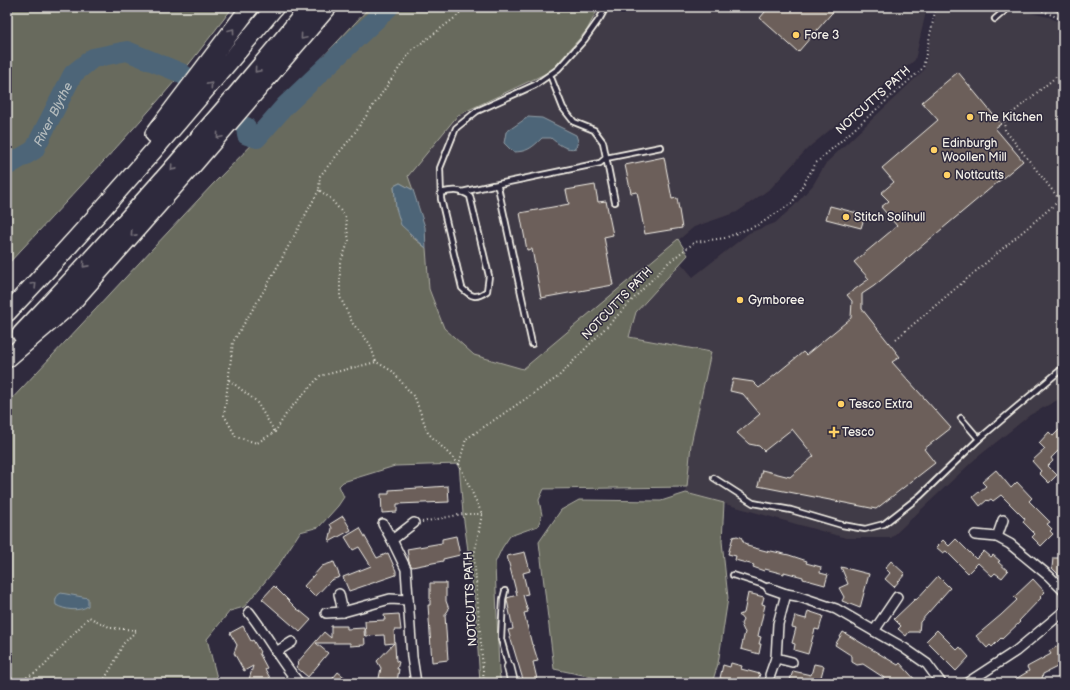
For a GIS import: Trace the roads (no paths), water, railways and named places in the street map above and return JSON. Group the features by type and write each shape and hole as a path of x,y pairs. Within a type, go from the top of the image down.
{"highway":[{"path":"65,252 250,7"},
{"path":"7,313 65,252 215,80 275,7"},
{"path":"7,349 178,162 268,58 309,7"},
{"path":"7,359 70,305 195,163 328,7"}],"street":[{"path":"997,538 1002,520"},
{"path":"383,524 406,569 412,657 416,683"},
{"path":"392,540 414,524"},
{"path":"975,535 997,538 1010,544 1049,576 1063,590"},
{"path":"769,588 836,609 904,648 927,664 941,683"},
{"path":"339,594 343,612"},
{"path":"770,675 776,658 778,624 786,594"},
{"path":"874,631 897,597"},
{"path":"326,613 343,612 390,599 408,600"},
{"path":"249,612 260,626 289,671 299,683"},
{"path":"967,683 1016,651 1063,612"},
{"path":"276,652 292,642"},
{"path":"776,658 792,662"},
{"path":"509,667 512,683"}],"lane":[{"path":"441,193 453,190 470,196 489,276 487,291 480,295 476,296 468,294 462,288 441,199 440,168 456,128 477,111 535,85 558,69 585,40 606,7"},
{"path":"995,19 1010,7"},
{"path":"1056,7 1063,8"},
{"path":"550,75 563,108 574,122 594,130 602,142 615,202"},
{"path":"462,192 600,163 606,158 661,147"},
{"path":"493,185 498,187 532,344"},
{"path":"714,478 753,503 791,510 842,525 865,529 884,524 920,496 979,439 1063,368"},
{"path":"962,418 979,439"},
{"path":"733,574 769,588"},
{"path":"505,591 503,599 502,640 509,667"}],"water":[{"path":"528,117 542,118 576,135 578,141 576,148 569,149 560,145 551,138 542,138 529,149 513,152 504,143 506,132"},
{"path":"400,183 413,190 425,227 426,248 401,225 396,208 394,186"},
{"path":"61,593 88,598 88,606 72,610 56,605 56,598"}],"waterway":[{"name":"River Blythe","path":"246,127 247,135 257,138 285,106 389,7"},
{"name":"River Blythe","path":"7,166 34,150 73,74 93,58 127,51 185,76"}],"place":[{"name":"Fore 3","path":"796,35"},
{"name":"The Kitchen","path":"970,117"},
{"name":"Edinburgh Woollen Mill","path":"934,150"},
{"name":"Nottcutts","path":"947,175"},
{"name":"Stitch Solihull","path":"846,217"},
{"name":"Gymboree","path":"740,300"},
{"name":"Tesco Extra","path":"841,404"},
{"name":"Tesco","path":"834,432"}]}
